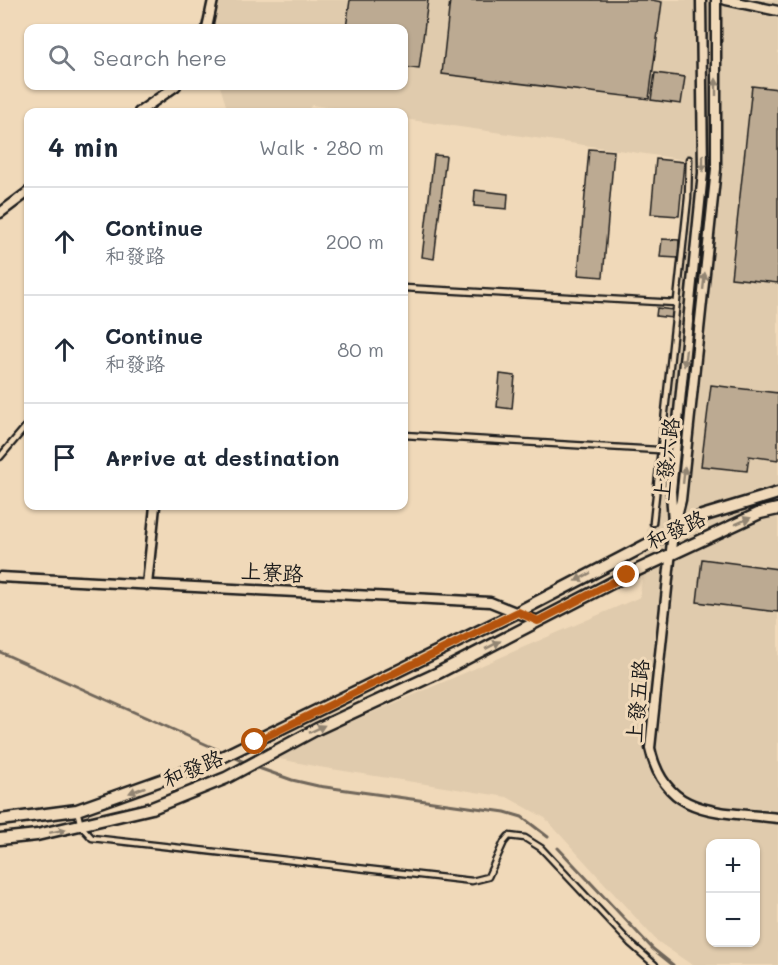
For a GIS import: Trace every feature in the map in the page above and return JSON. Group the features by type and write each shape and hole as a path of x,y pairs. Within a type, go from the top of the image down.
{"street":[{"path":"208,24 213,0"},
{"name":"上發六路","path":"673,532 671,491 703,173 701,0"},
{"name":"上發六路","path":"673,532 681,500 716,169 716,0"},
{"path":"726,0 778,11"},
{"path":"145,108 170,90"},
{"path":"0,213 24,195"},
{"name":"和發路","path":"0,820 77,810 212,762 518,612 708,514 778,493"},
{"name":"和發路","path":"0,839 37,836 152,808 226,778 317,729 438,673 671,554 760,513 778,509"},
{"path":"147,585 155,510"},
{"name":"上發五路","path":"673,532 650,747 655,768 662,782 683,802 706,810 778,818"},
{"name":"上寮路","path":"0,577 490,602 538,621"}],"lane":[{"path":"653,523 658,450 688,198 689,159"},
{"path":"408,288 676,303"},
{"path":"0,457 24,429"},
{"path":"408,435 658,450"},
{"path":"77,810 81,826 92,838 472,881 488,877 504,842 509,836 516,835 541,848 630,943 655,965"}],"shaded area":[{"path":"219,0 778,0 778,965 692,965 657,941 545,818 507,797 270,757 640,597 687,160 408,120 408,108 333,108 312,105 309,108 227,108 221,90 408,90 408,24 215,24"}],"building":[{"path":"350,0 428,0 419,69 408,68 408,24 347,24"},
{"path":"450,0 652,0 662,2 649,99 442,74"},
{"path":"655,73 685,77 681,104 651,100"},
{"path":"752,86 778,89 778,283 731,278"},
{"path":"589,149 614,151 603,277 578,275"},
{"path":"434,155 446,156 434,259 422,257"},
{"path":"656,159 684,162 679,216 651,214"},
{"path":"475,190 508,194 507,209 474,206"},
{"path":"662,239 679,240 678,258 660,257"},
{"path":"657,308 673,310 672,318 656,316"},
{"path":"500,374 515,376 512,409 497,407"},
{"path":"711,385 778,393 778,460 749,456 747,471 701,466"},
{"path":"702,559 778,569 778,612 697,602"}],"waterway":[{"path":"0,652 223,752"},
{"path":"231,756 247,763"},
{"path":"253,766 292,780 318,786 505,812 522,817 548,837"},
{"path":"558,848 653,949 673,965"}],"route":[{"path":"255,742 518,612 538,621 627,575"}]}
